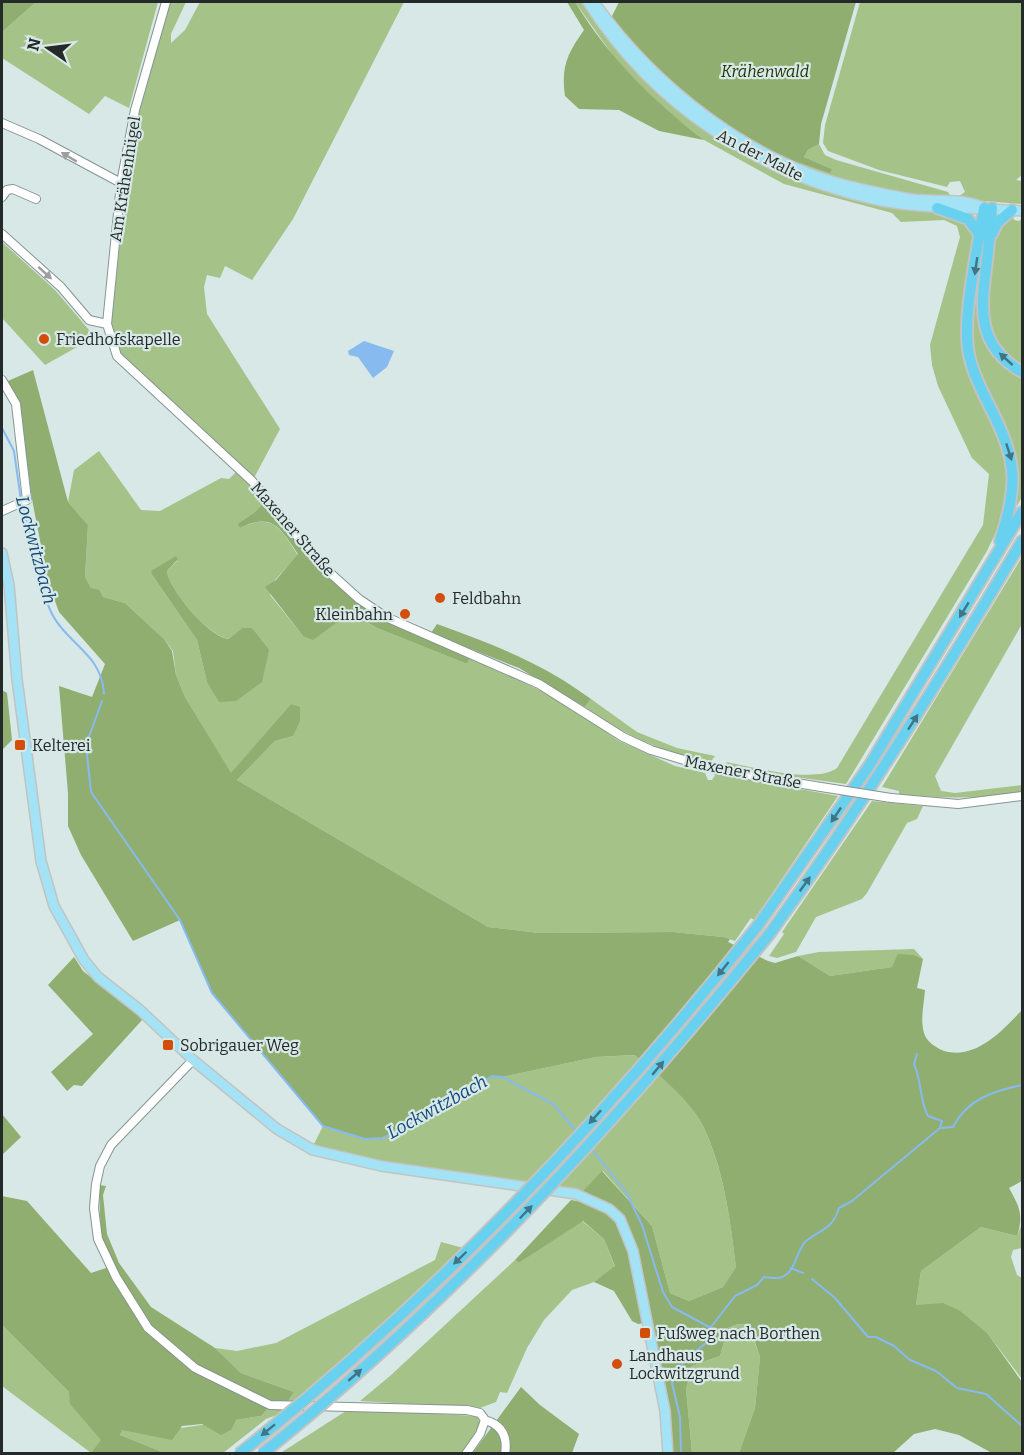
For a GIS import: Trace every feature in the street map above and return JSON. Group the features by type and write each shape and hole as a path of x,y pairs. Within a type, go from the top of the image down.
{"highway":[{"path":"937,208 968,219 980,236"},
{"path":"988,208 980,236 968,318 968,346 975,376 1012,460 1014,485 1011,505 994,560"},
{"path":"988,208 989,246 982,303 986,332 1001,356 1023,372"},
{"path":"989,246 997,223 1017,211"},
{"path":"239,1454 366,1346 484,1235 594,1119 701,996 759,924 869,766 1023,512"},
{"path":"262,1454 373,1360 505,1234 637,1092 771,932 824,858 920,712 1023,541"}],"main road":[{"name":"An der Malte","path":"588,2 602,24 638,67 669,98 712,131 763,159 837,190 883,201 937,208 972,210 988,208"},
{"name":"An der Malte","path":"594,2 623,40 659,78 717,125 784,162 855,187 912,199 973,203 988,208 1017,211"},
{"path":"2,553 9,585 17,680 39,852 54,906 73,944 98,977 140,1010 193,1060 277,1129 294,1140 327,1155 381,1166 576,1194 609,1209 620,1219 633,1251 663,1400 668,1454"}],"street":[{"name":"Am Krähenhügel","path":"106,324 120,183 135,110 166,2"},
{"path":"2,123 120,183"},
{"path":"2,197 8,190 13,189 36,199"},
{"path":"2,234 62,287 89,320 106,324"},
{"name":"Maxener Straße","path":"106,324 117,356 252,481 319,563 358,599 405,626 539,684 622,737 651,750 717,770 891,798 958,804 1023,796"},
{"path":"2,380 16,404 27,500 2,511"},
{"path":"193,1060 111,1145 103,1160 96,1184 94,1208 98,1239 116,1277 148,1328 195,1368 270,1405 467,1410 480,1413 485,1420 501,1428 507,1440 505,1454"},
{"path":"466,1454 485,1420"}],"green space":[{"path":"2,2 36,2 2,32"},
{"path":"36,2 158,2 129,108 105,96 89,114 2,58 2,32"},
{"path":"170,2 186,2 171,34 171,43 185,30 200,2 404,2 293,219 252,280 225,266 220,278 207,275 204,287 207,314 280,429 254,478 138,372 119,351 111,327 130,146"},
{"path":"567,2 575,2 602,42 649,94 704,140 659,131 619,110 579,109 565,96 564,77 567,61 573,46 584,30"},
{"path":"575,2 581,2 635,69 666,99 735,150 773,170 855,199 962,218 976,236 964,336 1001,437 1009,471 1003,517 987,551 846,784 728,768 726,762 783,773 814,775 827,773 837,768 983,525 989,474 972,458 938,386 932,365 930,345 960,237 957,226 944,220 901,222 892,213 784,184 704,140 659,105 619,64"},
{"name":"Krähenwald","path":"619,2 856,2 821,124 819,144 808,150 804,157 832,169 830,173 800,163 797,166 723,126 664,80 610,20"},
{"path":"860,2 1022,2 1022,175 1016,180 1022,181 1022,204 959,199 959,196 965,192 960,181 950,182 947,187 879,170 828,151 823,143 825,125"},
{"path":"819,144 825,155 836,160 948,192 950,196 948,200 881,191 797,166 800,163 832,169 804,157 808,150"},
{"path":"1013,217 1014,220 1019,221 1022,218 1022,367 995,341 988,313 987,278 993,244 1006,219"},
{"path":"984,231 986,231 978,294 978,313 982,331 990,348 1003,364 1022,378 1022,497 1017,506 1017,472 973,356 972,325"},
{"path":"2,242 55,290 95,337 45,365 2,318"},
{"path":"33,370 68,502 88,525 85,577 91,588 99,590 103,597 125,603 164,639 172,651 176,675 185,697 231,773 291,704 300,707 300,721 293,736 275,741 237,780 488,927 539,933 673,932 723,937 730,939 728,942 775,963 798,956 830,976 892,967 898,954 914,955 923,959 917,988 925,990 922,1017 924,1033 927,1039 938,1048 956,1053 977,1048 988,1042 1022,1010 1022,1181 1009,1188 1020,1216 1017,1236 981,1227 921,1271 916,1305 943,1303 960,1311 988,1334 1022,1382 1022,1453 992,1453 959,1435 935,1429 914,1434 893,1453 739,1453 755,1408 760,1357 749,1325 738,1324 728,1328 720,1356 692,1366 686,1389 692,1453 673,1453 670,1409 639,1259 612,1206 581,1193 602,1171 652,1226 670,1293 689,1301 723,1287 736,1267 721,1176 702,1124 672,1087 635,1055 596,1057 502,1077 492,1076 433,1113 383,1138 365,1139 323,1126 212,993 180,920 133,941 81,855 68,826 68,793 59,686 92,697 105,664 59,612 48,582 32,499 19,403 8,381"},
{"path":"99,451 141,510 160,511 221,478 229,479 236,472 265,501 255,512 237,524 240,528 261,522 275,526 298,555 275,580 270,595 303,636 344,617 355,615 377,628 467,664 470,658 559,699 619,741 675,766 705,773 708,780 712,780 716,774 838,796 754,920 751,918 735,941 723,937 673,932 539,933 488,927 237,780 275,741 293,736 291,704 231,774 185,697 176,675 173,651 164,639 125,603 103,597 91,588 85,577 88,525 68,502 74,470","holes":["178,560 167,571 169,579 183,601 212,631 230,639 242,628 207,682 197,640 153,576"]},
{"path":"265,501 357,601 375,617 470,658 467,664 377,628 355,615 344,617 313,640 303,636 265,587 276,580 298,554 275,525 260,522 240,528 237,524 255,512"},
{"path":"176,556 178,559 167,571 169,579 182,601 192,612 221,637 229,639 242,628 252,628 269,650 262,682 236,701 219,702 207,682 197,640 153,576 151,571"},
{"path":"1022,557 1022,624 935,776 941,791 955,793 1022,785 1022,792 976,797 930,797 899,794 899,791 882,787"},
{"path":"437,624 498,647 535,665 591,699 585,707 519,668 431,633"},
{"path":"2,690 7,693 12,740 2,750"},
{"path":"591,699 637,732 677,748 715,756 709,764 644,742 585,707"},
{"path":"872,801 923,806 917,819 907,823 862,899 816,917 796,952 777,958 769,956 784,934 782,932"},
{"path":"914,949 923,959 914,955 892,967 830,976 798,956 819,952"},
{"path":"74,957 83,971 143,1019 82,1086 74,1085 67,1091 51,1072 93,1034 48,985"},
{"path":"636,1055 672,1087 697,1115 710,1141 725,1194 736,1267 723,1287 689,1301 670,1293 652,1226 603,1171 581,1193 548,1186 380,1162 314,1144 323,1126 365,1139 433,1113 492,1076 502,1077 596,1057"},
{"path":"2,1114 21,1137 2,1155"},
{"path":"99,1185 106,1186 103,1195 107,1234 119,1263 151,1307 215,1348 241,1373 294,1392 286,1404 272,1403 261,1416 236,1420 231,1430 221,1435 202,1424 182,1426 172,1440 122,1430 120,1435 165,1453 91,1453 101,1440 70,1404 69,1392 2,1325 2,1196 27,1201 91,1273 112,1266 101,1240"},
{"path":"531,1193 486,1240 298,1404 286,1404 294,1392 241,1373 215,1348 237,1351 276,1343 435,1260 441,1242 471,1250"},
{"path":"571,1200 598,1207 606,1212 624,1234 634,1263 644,1323 638,1324 632,1321 614,1291 594,1282 615,1266 604,1239 583,1221 519,1263 515,1260"},
{"path":"582,1221 604,1239 615,1267 594,1282 572,1290 544,1320 527,1348 507,1393 500,1392 496,1402 480,1408 360,1401 515,1260 519,1263"},
{"path":"1022,1224 1022,1248 1013,1250 1011,1257 1017,1275 1022,1278 1022,1379 988,1334 916,1305 921,1271 981,1227 1017,1236"},
{"path":"738,1324 748,1325 760,1357 755,1408 739,1453 692,1453 686,1389 692,1366 720,1356 728,1328"},
{"path":"2,1325 69,1392 102,1440 91,1453 2,1386"},
{"path":"521,1387 540,1405 579,1434 572,1453 472,1454"},
{"path":"267,1408 290,1410 266,1419 223,1453 165,1453 120,1435 122,1429 146,1433 261,1416"},
{"path":"349,1409 477,1416 480,1424 463,1453 279,1454"}],"water":[{"path":"364,341 394,351 387,367 373,378 358,357 349,355 348,351"}],"waterway":[{"name":"Lockwitzbach","path":"2,428 14,451 21,501"},
{"name":"Lockwitzbach","path":"22,506 47,603 59,625 91,659 102,680 104,694"},
{"name":"Lockwitzbach","path":"102,701 86,745 91,792 180,920 212,993 323,1126 365,1139 383,1138 433,1113 492,1076 502,1077 553,1104 577,1132"},
{"path":"917,1054 914,1064 925,1110 928,1116 942,1121 940,1128"},
{"path":"711,1327 735,1296 757,1285 764,1277 779,1278 787,1274 806,1241 826,1228 833,1221 839,1208 852,1201 940,1128 953,1127 966,1109 982,1098 1022,1085"},
{"name":"Lockwitzbach","path":"590,1147 626,1192 642,1225 663,1292 672,1307 711,1328 709,1341 684,1360 672,1383 680,1417 681,1454"},
{"path":"791,1268 803,1273"},
{"path":"812,1279 835,1298 868,1337 876,1337 894,1346 910,1360 936,1371 957,1388 986,1394 1022,1426"}],"place":[{"name":"Friedhofskapelle","path":"44,339"},
{"name":"Feldbahn","path":"440,598"},
{"name":"Kleinbahn","path":"405,614"},
{"name":"Kelterei","path":"20,745"},
{"name":"Sobrigauer Weg","path":"168,1045"},
{"name":"Fußweg nach Borthen","path":"645,1333"},
{"name":"Landhaus Lockwitzgrund","path":"617,1364"}]}
